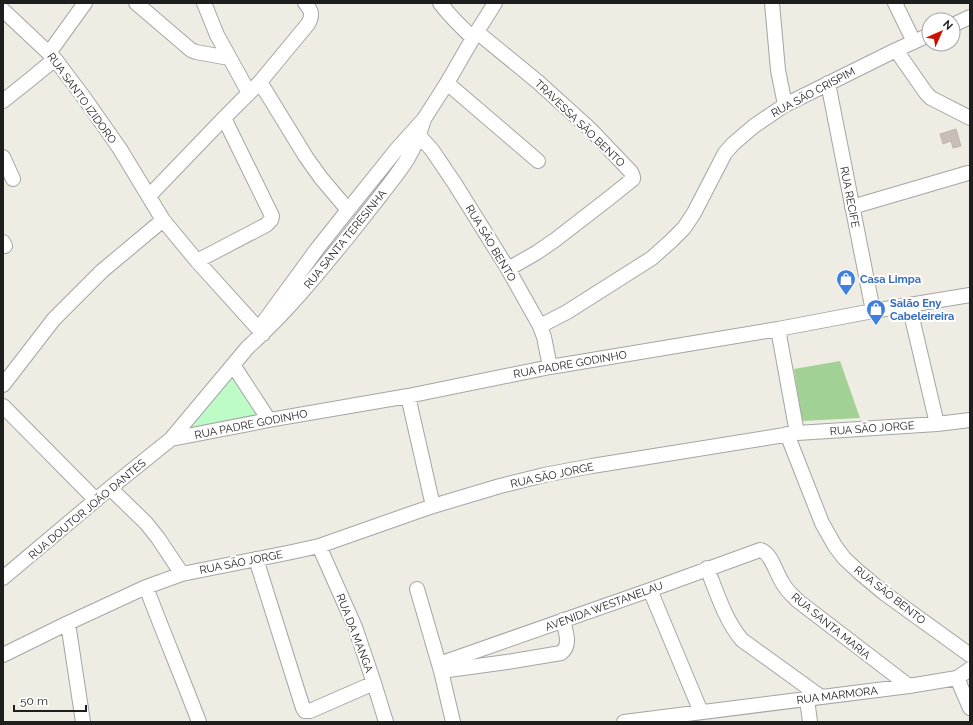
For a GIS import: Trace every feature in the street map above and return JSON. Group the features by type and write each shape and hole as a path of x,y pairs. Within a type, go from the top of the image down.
{"street":[{"path":"3,101 27,82 52,56 85,3"},
{"path":"136,3 191,50 229,58"},
{"path":"204,3 217,35 249,93"},
{"path":"148,196 260,82 308,24 311,18 311,13 305,3"},
{"path":"440,3 461,28 475,35"},
{"name":"RUA SANTA TERESINHA","path":"261,331 286,310 314,279 400,171 408,157 417,132 424,119 495,3"},
{"path":"772,3 778,70 785,105"},
{"path":"896,3 914,42"},
{"name":"RUA SANTO IZIDORO","path":"3,10 52,56 85,99 115,143 163,220 197,261 261,331"},
{"name":"TRAVESSA SÃO BENTO","path":"475,35 538,82 591,130 634,177 555,240 508,269"},
{"name":"RUA SÃO CRISPIM","path":"540,326 567,312 652,258 672,241 684,228 694,213 725,153 733,144 750,130 785,105 921,39"},
{"path":"896,50 931,98 970,118"},
{"path":"260,82 306,157 321,178 348,210"},
{"path":"447,83 538,161"},
{"name":"RUA RECIFE","path":"828,83 873,311"},
{"path":"197,261 266,225 271,220 272,216 224,118"},
{"name":"RUA SANTA TERESINHA","path":"171,439 261,331 317,249 348,210 417,132"},
{"name":"RUA SÃO BENTO","path":"417,132 432,150 455,184 508,269 540,326 544,337 550,367"},
{"path":"3,157 13,179"},
{"path":"852,207 968,173"},
{"path":"4,383 54,319 102,271 163,220"},
{"name":"RUA PADRE GODINHO","path":"171,439 408,396 550,367 778,329 873,311 970,296"},
{"path":"909,305 937,424"},
{"name":"RUA SÃO BENTO","path":"778,329 792,434 822,523 835,546 844,558 884,593 970,655"},
{"path":"233,365 269,420"},
{"path":"408,396 433,506"},
{"path":"3,406 96,500"},
{"name":"RUA SÃO JORGE","path":"3,655 146,587 182,574 319,546 433,506 500,486 544,475 792,434 937,424 970,420"},
{"name":"RUA DOUTOR JOÃO DANTES","path":"3,578 171,439"},
{"path":"110,488 150,528 182,574"},
{"name":"RUA DA MANGA","path":"319,546 355,627 386,722"},
{"name":"AVENIDA WESTANELAU","path":"440,668 563,620 650,590 707,568 760,550 768,554"},
{"name":"RUA SANTA MARIA","path":"768,554 782,583 794,597 909,686"},
{"path":"256,559 305,711 310,711 374,683"},
{"path":"707,568 729,622 742,640 821,697"},
{"path":"146,587 199,722"},
{"path":"416,589 440,668 453,722"},
{"path":"650,590 698,717"},
{"path":"440,668 507,662 561,652 564,650 568,642 563,620"},
{"path":"68,623 83,722"},
{"name":"RUA MARMORA","path":"624,722 698,717 807,698 909,686 957,678 970,669"},
{"path":"957,678 970,708"},
{"path":"807,698 810,722"}],"green space":[{"path":"840,361 860,418 802,421 794,369"},
{"path":"232,371 264,419 180,434"}],"building":[{"path":"956,129 961,146 953,148 951,141 943,144 940,134"}],"place":[{"name":"Casa Limpa","path":"846,296"},
{"name":"Salão Eny Cabeleireira","path":"876,326"}]}
